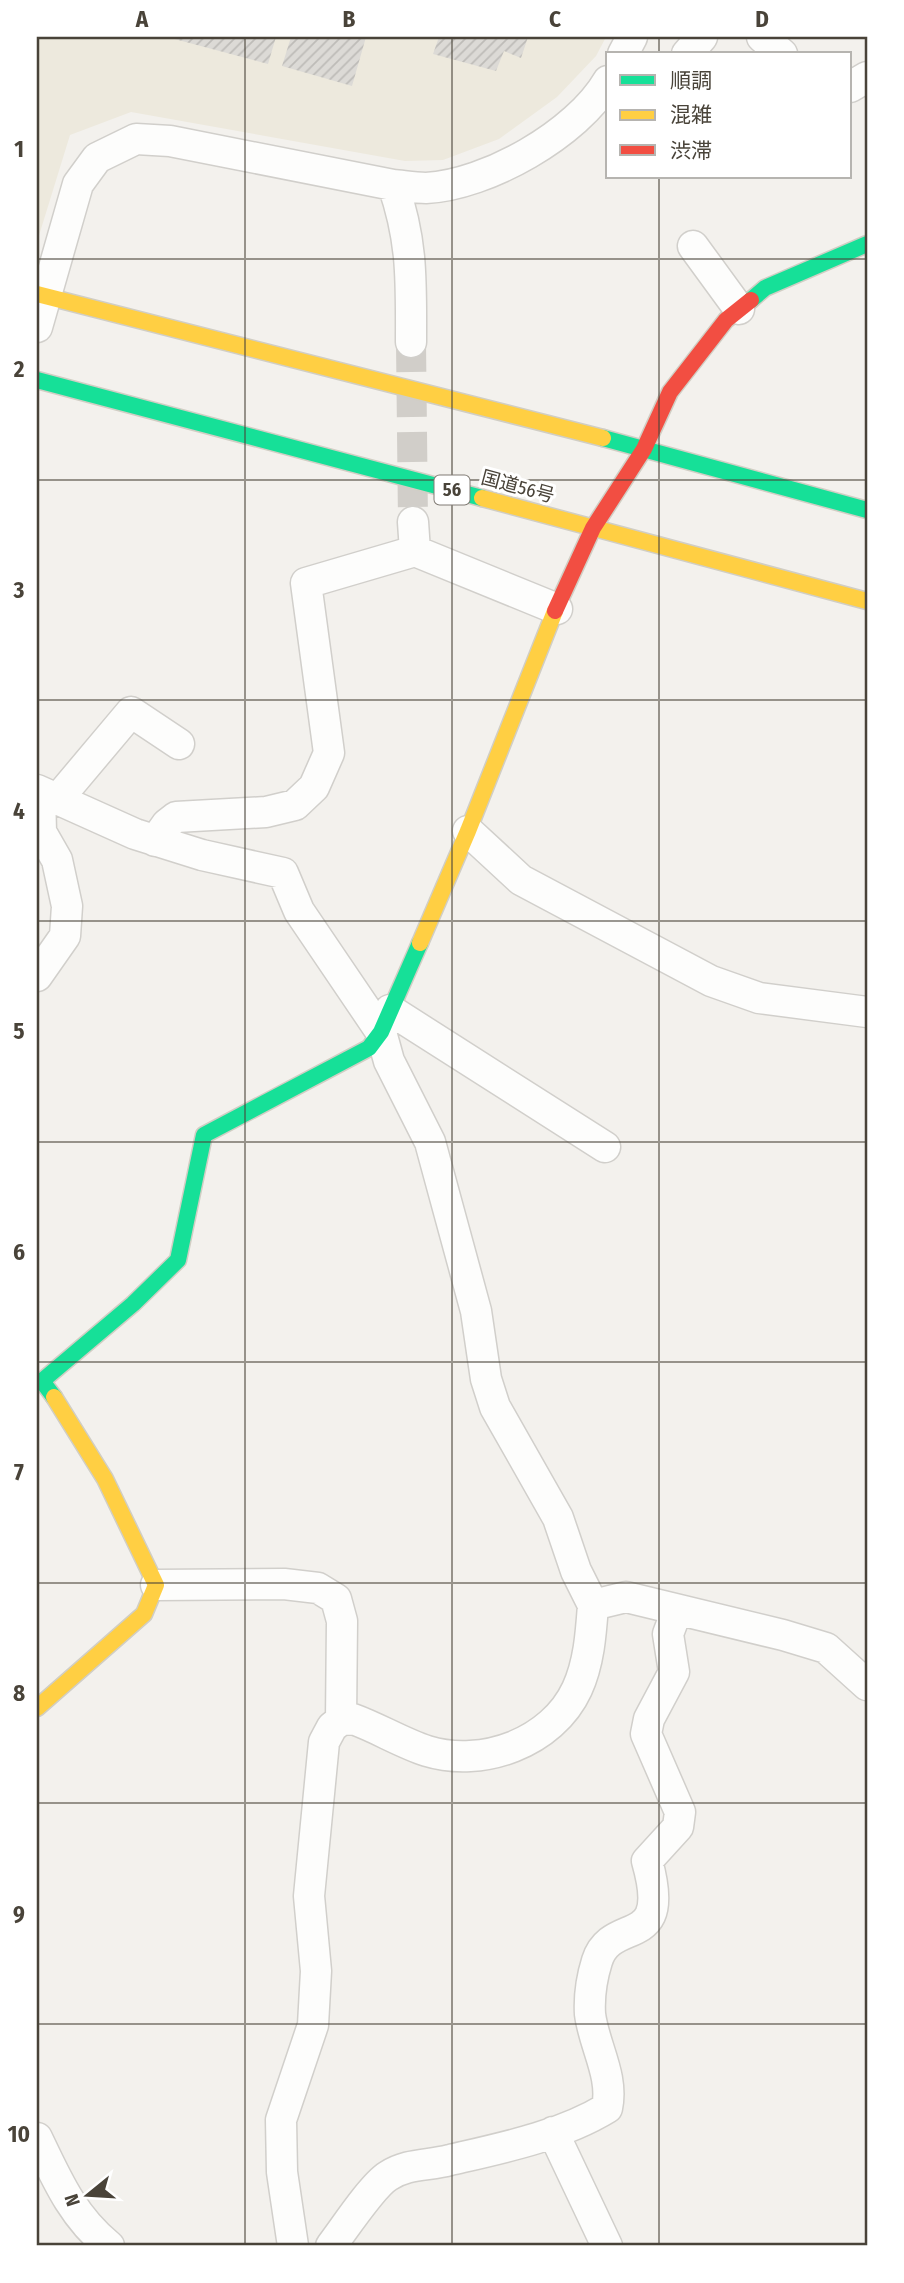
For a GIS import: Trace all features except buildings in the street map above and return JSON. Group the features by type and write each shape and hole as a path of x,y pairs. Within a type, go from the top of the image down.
{"main road":[{"path":"37,1707 144,1614 156,1585 99,1464 39,1380 133,1304 178,1260 204,1135 369,1048 385,1021 468,831 557,609 593,528 643,449 670,392 699,352 739,309 765,288 867,244"},
{"path":"41,296 643,449 867,510"},
{"name":"国道56号","path":"37,380 867,601"}],"street":[{"path":"689,52 702,37"},
{"path":"762,37 780,52"},
{"path":"37,327 41,296 78,184 97,158 136,139 170,141 393,185 426,188 497,170 560,130 606,86"},
{"path":"393,185 406,221 412,257 411,342"},
{"path":"693,246 739,309"},
{"path":"155,841 166,824 176,817 266,812 295,805 314,787 328,753 306,583 414,537 557,609"},
{"path":"37,976 65,936 66,906 57,860 41,832 45,794 131,712 179,744"},
{"path":"45,794 155,841 282,873 299,911 385,1021 605,1147"},
{"path":"468,831 521,880 711,981 759,998 867,1012"},
{"path":"293,2246 282,2172 281,2120 313,2025 316,1971 310,1884 324,1742 332,1727 341,1720 353,1719 426,1751 456,1757 490,1754 527,1742 551,1724 576,1690 589,1646 593,1605 576,1571 558,1518 495,1407 486,1379 476,1311 430,1142 389,1061 385,1021"},
{"path":"156,1585 284,1584 318,1588 336,1599 342,1621 341,1720"},
{"path":"593,1605 626,1597 827,1648 867,1685"},
{"path":"331,2246 385,2178 407,2166 449,2161 553,2132 588,2119 607,2108 610,2092 590,2014 593,1976 599,1956 612,1942 636,1929 652,1915 655,1898 647,1861 678,1827 680,1812 646,1734 649,1719 674,1672 668,1634 677,1611"},
{"path":"553,2132 607,2246"},
{"path":"37,2138 66,2199 87,2229 109,2246"}],"shaded area":[{"path":"37,37 606,37 596,56 557,97 499,139 443,160 405,161 131,112 70,135 37,242"}],"tunnel":[{"path":"411,342 413,522"}],"traffic: fast":[{"path":"751,300 765,288 867,244"},
{"path":"37,380 482,498"},
{"path":"603,438 867,510"},
{"path":"54,1397 42,1381 133,1304 178,1260 204,1135 369,1048 381,1032 420,943"}],"traffic: slow":[{"path":"37,294 603,438"},
{"path":"482,498 867,601"},
{"path":"420,943 468,831 555,611"},
{"path":"37,1708 144,1614 156,1585 105,1479 54,1397"}],"traffic: jam":[{"path":"555,611 593,528 644,449 670,392 726,320 751,300"}]}
